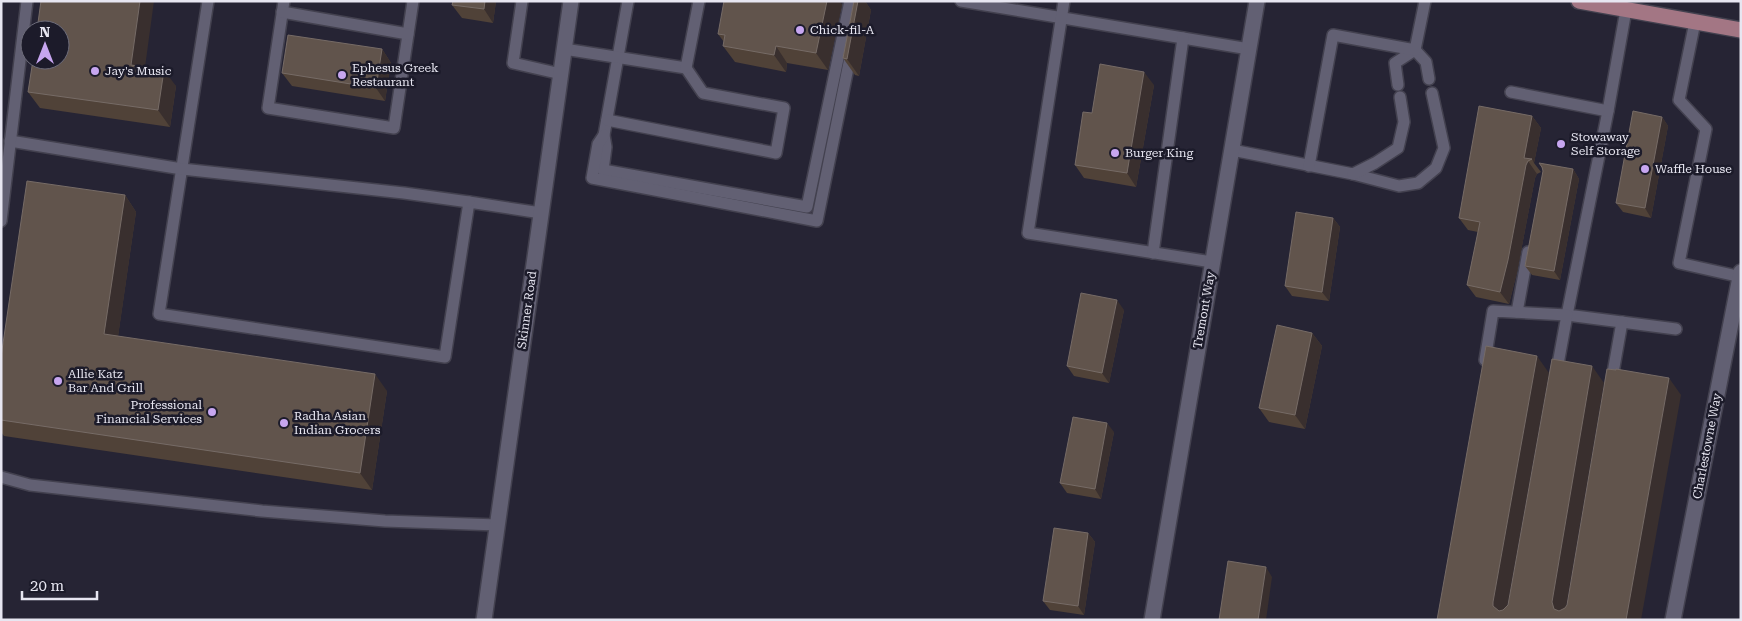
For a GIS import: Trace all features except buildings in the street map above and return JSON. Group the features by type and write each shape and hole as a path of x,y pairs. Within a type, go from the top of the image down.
{"main road":[{"path":"1584,2 1741,30"}],"street":[{"name":"Skinner Road","path":"484,620 571,1"},
{"name":"Tremont Way","path":"1152,620 1257,1"},
{"name":"Charlestowne Way","path":"1673,620 1740,275"}],"lane":[{"path":"1,222 27,1"},
{"path":"208,1 159,314 445,357 469,202"},
{"path":"408,34 283,6 268,108 394,128 413,1"},
{"path":"522,1 513,63 561,74"},
{"path":"628,1 604,135 606,147 603,170 807,208 850,1"},
{"path":"607,120 776,153 784,108 703,93 686,68 699,1"},
{"path":"961,1 1249,49"},
{"path":"1064,1 1028,233 1212,262"},
{"path":"1353,174 1398,148 1404,122 1395,63 1415,50 1425,1"},
{"path":"1554,384 1626,10"},
{"path":"1695,22 1679,100 1706,129 1679,263 1740,275"},
{"path":"1309,166 1333,35 1415,50 1426,62 1429,79"},
{"path":"1153,253 1183,38"},
{"path":"604,135 598,144 592,178 817,221 854,41"},
{"path":"564,50 686,68"},
{"path":"1511,92 1608,111"},
{"path":"1232,150 1353,174 1399,186 1418,183 1436,168 1444,148 1432,93"},
{"path":"10,141 182,169 404,193 541,212"},
{"path":"1516,312 1531,236"},
{"path":"1484,369 1493,311 1567,315 1676,329"},
{"path":"1609,399 1622,322"},
{"path":"1,478 30,485 262,511 385,521 497,525"}],"place":[{"name":"Chick-fil-A","path":"800,30"},
{"name":"Jay's Music","path":"95,71"},
{"name":"Ephesus Greek Restaurant","path":"342,75"},
{"name":"Stowaway Self Storage","path":"1561,144"},
{"name":"Burger King","path":"1115,153"},
{"name":"Waffle House","path":"1645,169"},
{"name":"Allie Katz Bar And Grill","path":"58,381"},
{"name":"Professional Financial Services","path":"212,412"},
{"name":"Radha Asian Indian Grocers","path":"284,423"}]}
